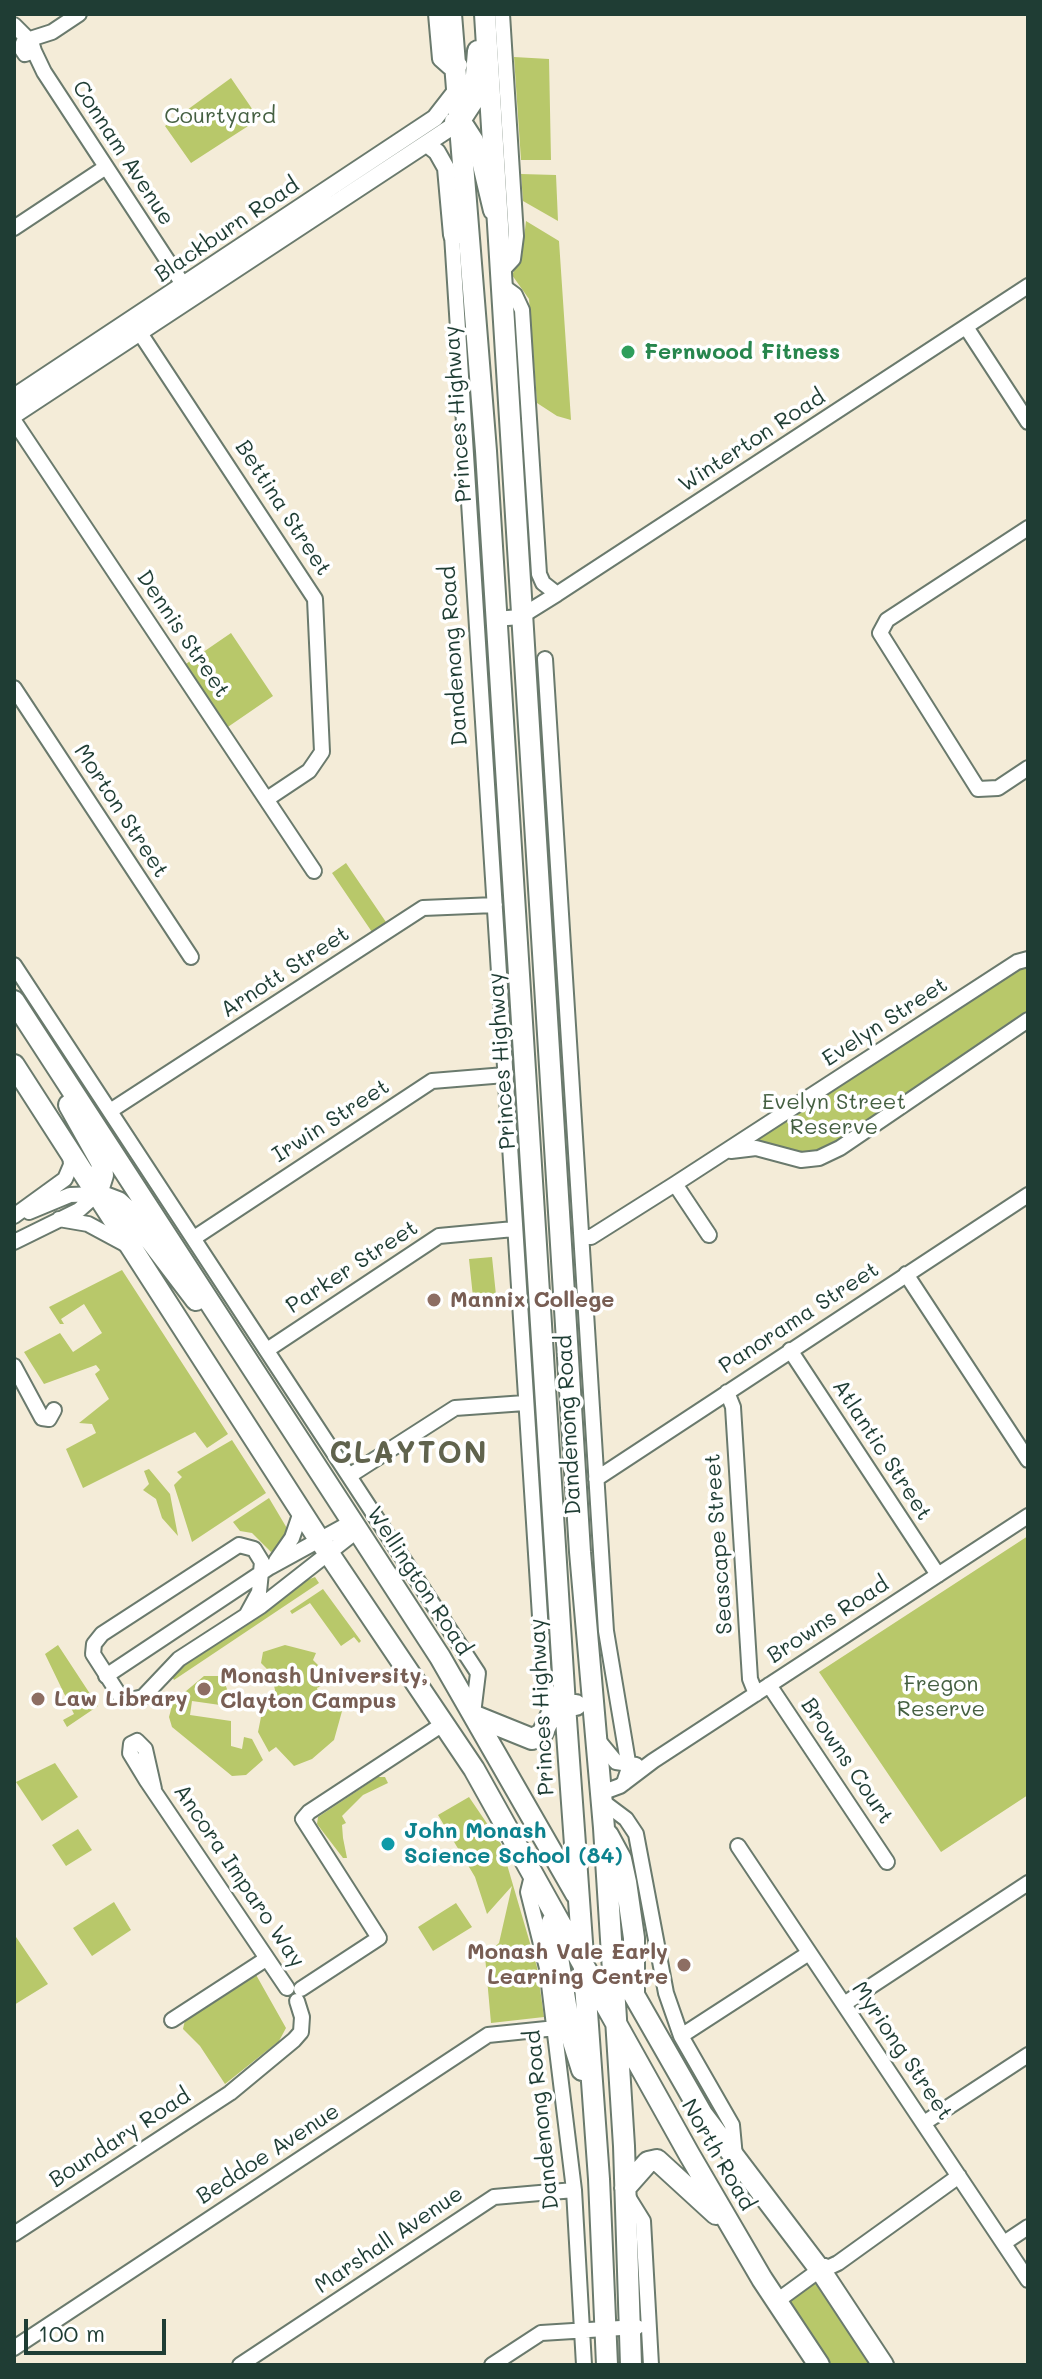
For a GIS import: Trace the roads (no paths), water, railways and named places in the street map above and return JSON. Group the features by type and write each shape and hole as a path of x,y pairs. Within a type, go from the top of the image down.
{"highway":[{"name":"Princes Highway","path":"451,14 459,122 460,235 486,451 502,856 538,1253 593,2105"},
{"path":"459,122 475,93 475,58 486,24"},
{"path":"486,24 506,377 520,455 512,480 580,1552 591,1705 602,1797 625,2190 639,2327 631,2365"},
{"name":"Wellington Road","path":"14,1001 149,1203 474,1715 612,1956"},
{"path":"14,1007 101,1162 103,1175 97,1194"},
{"path":"14,1065 323,1547 491,1797 583,1964"},
{"path":"97,1194 118,1202 129,1212 245,1357"},
{"path":"474,1715 532,1739 542,1734 552,1713 565,1705 591,1705"},
{"path":"604,1828 621,1859 626,1882 635,1942 634,1996"},
{"path":"544,1894 557,1943 571,2035 593,2105 607,2365"},
{"name":"North Road","path":"612,1956 690,2094 735,2160 821,2271 883,2365"},
{"name":"North Road","path":"583,1964 735,2234 819,2365"},
{"path":"625,2190 648,2162 657,2160 665,2163 735,2234"}],"main road":[{"name":"Blackburn Road","path":"14,415 140,333 188,292 435,118 456,91"},
{"path":"435,118 459,122 476,143 481,174 496,224"},
{"name":"Blackburn Road","path":"14,397 459,122"},
{"path":"427,144 437,152 446,168 460,235"}],"street":[{"path":"25,49 79,14"},
{"path":"436,14 438,54 444,64 454,67 475,58"},
{"path":"502,14 516,236 513,259 500,279 521,305 524,349 520,455 539,574 543,583 557,594"},
{"name":"Connam Avenue","path":"14,27 25,49 44,72 188,292"},
{"path":"14,228 106,167"},
{"name":"Dandenong Road","path":"460,235 465,451 502,856 495,905 544,1683 549,1695 565,1705"},
{"name":"Winterton Road","path":"495,619 520,617 557,594 1028,286"},
{"path":"966,327 1028,422"},
{"name":"Bettina Street","path":"140,333 315,599 322,752 309,771 267,799"},
{"path":"506,377 524,349"},
{"name":"Dennis Street","path":"14,421 314,871"},
{"path":"465,451 520,455"},
{"path":"1028,528 887,620 880,633 978,789 998,788 1028,768"},
{"name":"Dandenong Road","path":"545,659 598,1526 608,1653 629,1766 624,1783"},
{"name":"Morton Street","path":"14,688 191,957"},
{"path":"527,695 548,720"},
{"path":"502,856 555,842"},
{"name":"Arnott Street","path":"110,1111 423,908 495,905"},
{"name":"Evelyn Street","path":"582,1237 591,1237 1017,962 1028,959"},
{"path":"14,965 478,1673 474,1715"},
{"path":"726,1151 756,1148 801,1160 819,1158 840,1148 1028,1020"},
{"path":"58,1065 62,1038"},
{"name":"Irwin Street","path":"191,1233 432,1081 505,1075"},
{"path":"555,1150 577,1173"},
{"path":"14,1217 65,1179 71,1165 69,1151"},
{"path":"675,1184 709,1235"},
{"path":"14,1217 70,1195 97,1194"},
{"path":"14,1242 79,1210 97,1194"},
{"name":"Panorama Street","path":"596,1479 906,1274 1026,1200"},
{"path":"149,1203 191,1233"},
{"path":"59,1219 105,1231 134,1250"},
{"name":"Parker Street","path":"267,1350 439,1236 514,1229"},
{"path":"538,1253 561,1250 573,1253 584,1274"},
{"path":"906,1274 1028,1460"},
{"name":"Atlantic Street","path":"790,1350 938,1575"},
{"path":"14,1366 32,1394 42,1418 49,1419 60,1406"},
{"name":"Seascape Street","path":"727,1392 733,1407 750,1679 756,1694"},
{"path":"349,1476 455,1408 525,1403"},
{"path":"247,1614 266,1571 292,1538 301,1512"},
{"name":"Browns Road","path":"602,1797 1028,1516"},
{"path":"266,1571 261,1558 247,1545 237,1546 212,1561 100,1636 93,1652 106,1676 124,1698 142,1698 179,1659 247,1614 323,1547 355,1526"},
{"name":"Dandenong Road","path":"580,1552 598,1526"},
{"path":"106,1676 266,1571 323,1547"},
{"name":"Browns Court","path":"769,1685 887,1863"},
{"path":"295,1993 379,1938 303,1819 309,1812 443,1724"},
{"path":"595,1735 612,1759 629,1766"},
{"name":"Browns Road","path":"629,1766 653,1761"},
{"name":"Ancora Imparo Way","path":"154,1789 266,1959 295,1993 302,2017 301,2032 249,2076"},
{"path":"602,1797 626,1819 636,1834 657,1959 681,2036 809,1953"},
{"name":"Myriong Street","path":"738,1846 1028,2280"},
{"name":"Dandenong Road","path":"533,1872 529,1896 543,1943 574,2190 584,2365"},
{"path":"844,2004 1028,1883"},
{"path":"172,2020 266,1959"},
{"name":"Beddoe Avenue","path":"14,2348 488,2035 556,2028"},
{"name":"North Road","path":"681,2036 732,2125 735,2160"},
{"path":"924,2123 1028,2055"},
{"name":"Boundary Road","path":"14,2234 230,2093 249,2076"},
{"path":"777,2301 835,2258 853,2250 961,2179"},
{"name":"Marshall Avenue","path":"240,2365 494,2197 574,2190"},
{"path":"1004,2243 1028,2227"},
{"path":"492,2365 538,2335 639,2327 651,2365"}],"place":[{"name":"Fernwood Fitness","path":"628,352"},
{"name":"Mannix College","path":"434,1300"},
{"name":"Monash University, Clayton Campus","path":"204,1689"},
{"name":"Law Library","path":"38,1699"},
{"name":"John Monash Science School (84)","path":"388,1844"},
{"name":"Monash Vale Early Learning Centre","path":"684,1965"}],"district":[{"name":"CLAYTON","path":"409,1454"}],"park label":[{"name":"Courtyard","path":"220,116"},
{"name":"Evelyn Street Reserve","path":"834,1114"},
{"name":"Fregon Reserve","path":"941,1696"}]}
